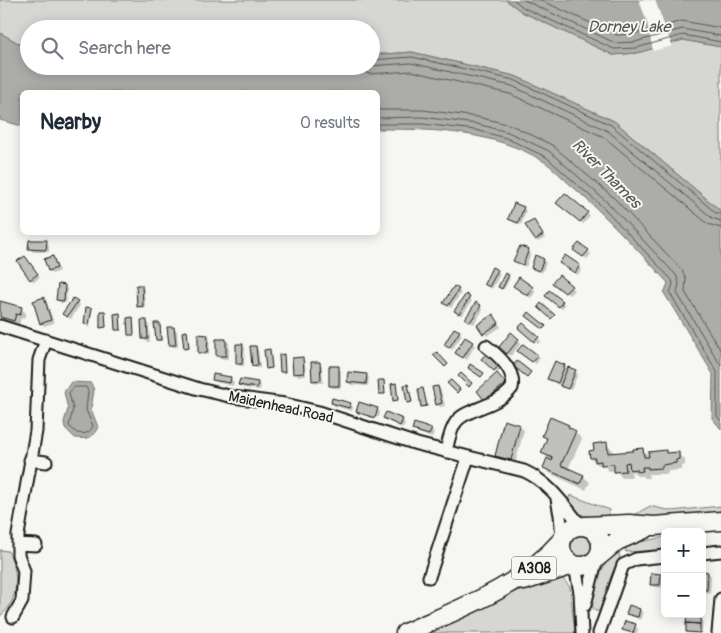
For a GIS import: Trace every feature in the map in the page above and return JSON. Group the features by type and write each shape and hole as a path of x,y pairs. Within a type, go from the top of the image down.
{"main road":[{"path":"654,526 623,537 611,544 587,566 574,566 562,555 561,539 570,529 583,526 629,524 654,526 721,522"},
{"path":"583,526 592,529 599,538 601,545 598,557"},
{"name":"A308","path":"503,588 538,565 561,539"},
{"name":"A308","path":"404,633 503,588 574,566"}],"street":[{"name":"Maidenhead Road","path":"0,326 199,389 311,410 446,452 530,474 548,486 583,526"},
{"path":"13,617 22,601 24,588 24,571 18,555 18,536 36,431 39,360 46,340"},
{"path":"446,452 453,428 458,420 496,401 512,388 513,380 508,370 497,355 486,346"},
{"path":"429,576 468,458"},
{"path":"30,460 46,462"},
{"path":"556,495 560,508 561,539"},
{"path":"18,544 36,546"},
{"path":"706,553 721,551"},
{"path":"599,633 623,565 636,559 661,556"},
{"path":"582,615 598,557"},
{"path":"574,566 580,587 582,633"},
{"path":"718,633 719,598"},
{"path":"582,615 604,618"}],"shaded area":[{"path":"0,0 506,0 522,12 613,55 637,53 683,40 721,47 721,211 614,121 515,76 412,52 380,54 380,20 20,20 20,44 0,33"},
{"path":"570,495 610,510 608,519 585,516 576,511 568,501"},
{"path":"650,506 671,511 721,506 721,514 627,519"},
{"path":"581,531 587,532 595,540 595,552 587,560 581,561 575,560 567,552 566,546 567,540 575,532"},
{"path":"661,538 661,551 626,552 625,545"},
{"path":"617,548 620,557 611,576 600,611 595,611 592,605 594,588 602,569"},
{"path":"0,550 8,551 12,559 16,586 11,603 0,616"},
{"path":"561,577 570,587 575,633 422,633 510,593"}],"water":[{"name":"Dorney Lake","path":"506,0 721,0 721,47 683,40 637,53 613,55 522,12"},
{"name":"River Thames","path":"0,33 20,44 20,75 380,75 380,54 412,52 515,76 614,121 721,211 721,429 712,418 713,374 664,293 668,283 597,209 554,169 524,151 504,143 463,134 442,131 380,129 380,90 20,90 20,125 0,120"},
{"path":"71,382 91,383 94,390 91,409 98,427 94,434 89,437 75,438 65,428 64,422 68,409 64,392"}],"pier":[{"path":"639,0 655,0 672,46 653,51 647,22"}],"building":[{"path":"565,193 588,212 580,222 556,203"},
{"path":"514,203 524,207 518,223 508,219"},
{"path":"534,220 543,235 535,240 525,225"},
{"path":"29,240 47,240 46,250 28,249"},
{"path":"579,243 589,250 583,257 573,250"},
{"path":"520,246 529,249 523,265 513,261"},
{"path":"535,255 544,259 539,271 531,268"},
{"path":"565,255 580,265 575,273 559,263"},
{"path":"25,256 38,274 30,280 17,261"},
{"path":"53,256 57,268 48,271 44,259"},
{"path":"492,267 498,270 489,287 484,284"},
{"path":"505,273 509,275 502,289 498,287"},
{"path":"559,275 572,286 565,293 552,283"},
{"path":"519,277 533,287 528,296 513,286"},
{"path":"58,284 65,285 64,301 56,300"},
{"path":"136,285 142,285 143,306 137,307"},
{"path":"454,286 459,289 448,306 443,303"},
{"path":"549,290 563,301 559,307 545,296"},
{"path":"466,294 470,297 459,314 454,311"},
{"path":"44,297 51,320 40,324 33,301"},
{"path":"73,298 78,301 67,317 62,314"},
{"path":"0,301 22,307 20,315 16,314 14,321 0,317"},
{"path":"476,302 481,306 470,322 465,319"},
{"path":"541,303 555,315 551,319 538,307"},
{"path":"86,307 92,308 89,325 84,324"},
{"path":"100,311 105,311 106,327 100,328"},
{"path":"529,312 546,326 543,329 526,316"},
{"path":"120,313 121,330 115,330 114,314"},
{"path":"493,314 499,323 483,334 477,325"},
{"path":"133,317 134,335 128,335 127,318"},
{"path":"141,320 147,320 148,339 142,339"},
{"path":"154,323 160,323 161,340 156,340"},
{"path":"523,323 539,337 534,342 518,328"},
{"path":"167,327 174,327 176,345 169,345"},
{"path":"454,328 460,331 449,348 444,345"},
{"path":"187,331 189,348 184,349 182,332"},
{"path":"511,332 519,339 507,354 499,347"},
{"path":"198,334 208,335 207,353 198,353"},
{"path":"465,337 473,342 463,358 455,353"},
{"path":"216,339 226,339 226,356 216,356"},
{"path":"236,344 243,344 242,364 236,364"},
{"path":"523,344 538,355 532,362 517,351"},
{"path":"250,346 256,346 258,365 252,366"},
{"path":"270,349 272,368 266,369 264,350"},
{"path":"437,352 448,364 445,367 433,355"},
{"path":"284,354 285,372 280,372 279,355"},
{"path":"486,354 498,366 494,371 481,359"},
{"path":"303,357 304,373 293,374 292,358"},
{"path":"517,361 531,372 527,377 513,366"},
{"path":"555,361 565,365 558,383 547,379"},
{"path":"311,362 320,362 321,380 312,381"},
{"path":"470,364 484,373 481,377 468,368"},
{"path":"329,366 339,366 339,386 329,386"},
{"path":"568,367 576,370 568,389 560,386"},
{"path":"348,372 367,374 366,384 347,382"},
{"path":"461,373 472,383 469,387 458,376"},
{"path":"497,373 506,383 485,401 477,391"},
{"path":"213,374 231,377 230,383 212,380"},
{"path":"240,379 258,382 257,388 238,385"},
{"path":"378,380 384,380 385,394 379,394"},
{"path":"451,380 460,389 457,393 447,383"},
{"path":"396,383 398,400 393,401 391,384"},
{"path":"408,384 412,402 407,403 404,385"},
{"path":"438,386 442,403 436,405 432,387"},
{"path":"423,388 427,406 421,407 418,389"},
{"path":"332,398 351,403 349,408 331,403"},
{"path":"359,402 378,408 375,418 356,412"},
{"path":"386,412 403,419 400,426 383,418"},
{"path":"550,417 569,425 568,427 576,431 561,465 584,475 580,484 543,468 547,458 552,461 553,458 541,453 547,438 542,436"},
{"path":"504,420 520,425 511,460 495,456"},
{"path":"414,423 432,429 429,435 412,430"},
{"path":"607,442 608,453 633,451 633,449 643,448 644,457 649,457 648,452 666,450 666,453 679,452 679,459 676,460 676,463 662,465 662,468 648,469 648,467 642,467 643,471 637,472 637,469 630,470 629,462 625,463 626,471 614,472 614,464 601,465 601,461 595,462 595,458 590,458 589,451 594,450 593,444"},
{"path":"706,572 708,572 706,590"},
{"path":"651,573 661,574 660,585 650,585"},
{"path":"629,605 640,609 638,617 626,614"},
{"path":"687,618 701,618 700,624 686,623"},
{"path":"625,621 636,624 633,633 622,630"},
{"path":"686,623 700,624 700,633 686,632"}]}
